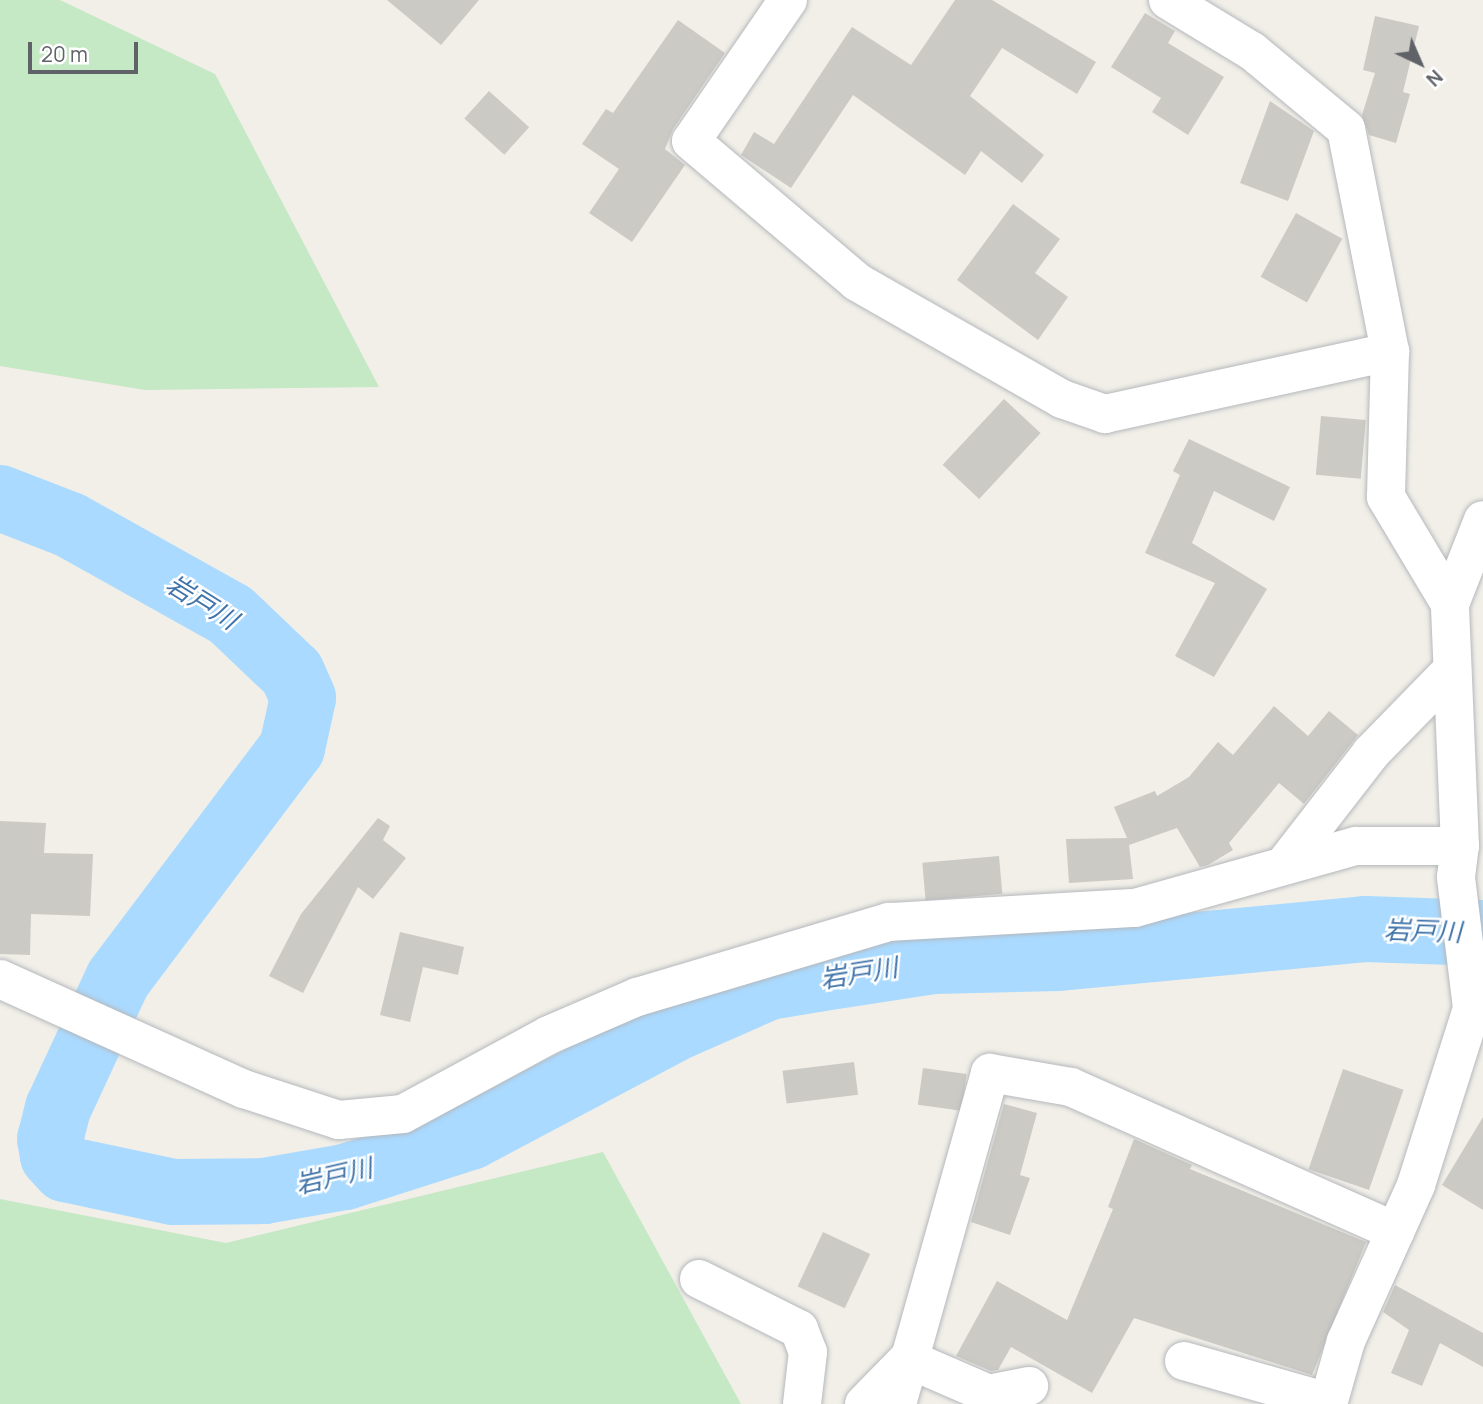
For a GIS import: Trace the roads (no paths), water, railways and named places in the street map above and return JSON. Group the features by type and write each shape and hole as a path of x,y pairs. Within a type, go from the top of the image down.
{"street":[{"path":"788,0 691,141 857,282 1062,399 1105,414 1390,352"},
{"path":"1168,0 1252,51 1346,129 1390,352 1386,497 1450,604"},
{"path":"1184,1361 1328,1403 1346,1341 1416,1185 1477,1009 1452,670 1450,604 1483,520"},
{"path":"1285,864 1371,753 1452,670"},
{"path":"0,979 244,1089 339,1120 403,1114 549,1035 637,998 761,957 889,922 1135,908 1356,846 1466,858"},
{"path":"897,1404 990,1073 1071,1087 1395,1231"},
{"path":"699,1279 799,1329 808,1352 802,1404"},
{"path":"908,1359 989,1394 1029,1386"},
{"path":"864,1404 908,1359"}],"waterway":[{"name":"岩戸川","path":"0,498 70,525 231,615 292,673 303,698 292,748 118,979 58,1108 50,1139 53,1156 65,1169 173,1192 264,1191 345,1177 470,1137 680,1026 769,987 817,979 933,961 1059,958 1365,929 1483,933"}]}
